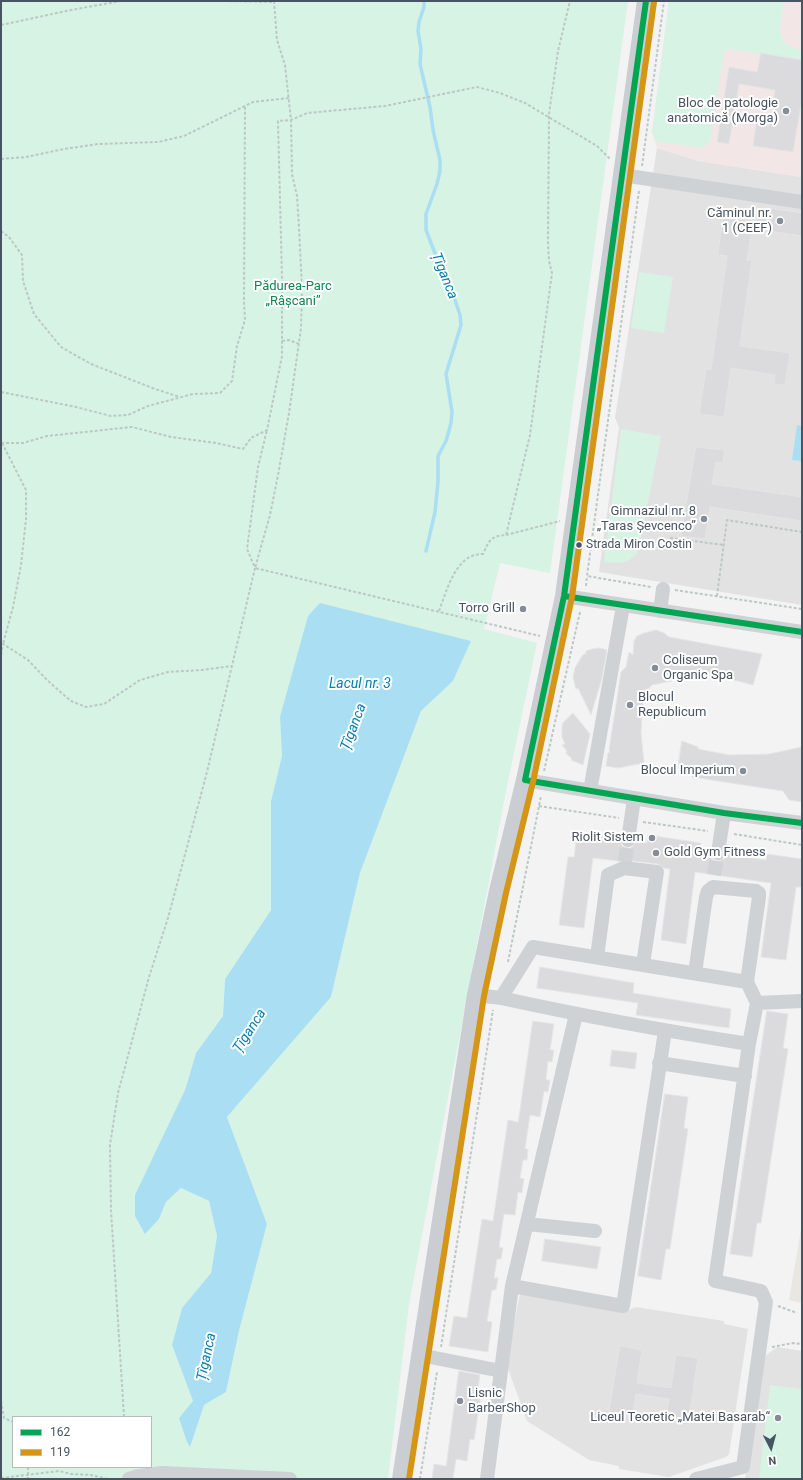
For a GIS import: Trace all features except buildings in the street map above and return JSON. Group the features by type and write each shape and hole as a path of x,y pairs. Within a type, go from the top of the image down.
{"main road":[{"path":"401,1479 476,995 498,891 525,780 564,596 618,169 646,1"}],"street":[{"path":"618,169 641,178 802,202"},
{"path":"660,611 663,589"},
{"path":"564,596 802,632"},
{"path":"590,791 623,606"},
{"path":"525,780 724,813 802,823"},
{"path":"628,840 634,799"},
{"path":"718,853 724,813"},
{"path":"597,957 608,875 624,865 657,872 643,964"},
{"path":"695,973 706,897 714,881 756,890 759,893 759,897 747,982 757,1003 749,1044 715,1281 761,1291 766,1302 743,1467 696,1479"},
{"path":"498,998 533,947 747,982"},
{"path":"476,995 665,1031 749,1044"},
{"path":"757,1003 802,997"},
{"path":"487,1479 512,1286 576,1014"},
{"path":"512,1286 623,1306 665,1031"},
{"path":"659,1063 745,1076"},
{"path":"527,1224 595,1231"},
{"path":"420,1355 501,1371"},
{"path":"130,1479 142,1475 162,1474 290,1479"}],"path":[{"path":"1,25 121,1"},
{"path":"124,1416 111,1210 110,1146 118,1093 149,976 168,918 207,772 255,568 270,515 289,413 301,328 302,290 299,227 292,174 292,120 285,65 277,40 274,2 224,1"},
{"path":"506,535 530,435 552,273 549,261 548,243 549,117 558,51 570,1"},
{"path":"507,965 539,806 546,761 588,576 664,1"},
{"path":"255,568 247,549 258,466 282,356 278,121 292,120 307,113 385,106 417,98 478,87 500,93 525,103 549,117 597,146 618,169"},
{"path":"1,159 26,157 98,144 158,142 184,136 206,127 253,102 289,98"},
{"path":"1,392 76,407 111,416 128,415 148,406 193,394 220,393 232,381 237,346 245,320 245,106"},
{"path":"1,232 9,237 22,254 23,281 34,314 60,347 91,364 155,389 181,397"},
{"path":"282,341 289,340 298,344"},
{"path":"1,656 21,565 26,519 26,490 2,443 23,443 47,436 132,427 171,437 216,443 243,449 251,438 267,430"},
{"path":"717,596 727,520 802,532"},
{"path":"439,611 454,574 465,560 477,554 483,554 489,540 497,536 562,521"},
{"path":"670,538 724,545"},
{"path":"255,568 528,633"},
{"path":"588,576 663,589 802,609"},
{"path":"3,644 28,660 48,681 71,701 86,707 104,704 140,680 168,672 232,666"},
{"path":"539,806 721,832 802,846"},
{"path":"420,1479 498,998"},
{"path":"766,1302 797,1313"},
{"path":"760,1349 793,1343 802,1344"},
{"path":"1,1401 2,1418 12,1422"},
{"path":"28,1468 28,1479"},
{"path":"1,1478 59,1471 71,1474 91,1475 108,1479"}],"shaded area":[{"path":"669,1 802,1 802,177 699,161 657,148 652,132"},
{"path":"657,148 699,161 802,177 802,605 599,572 619,427 615,418"},
{"path":"802,1223 802,1303 789,1300"},
{"path":"520,1294 624,1312 636,1307 724,1321 724,1324 748,1329 729,1454 726,1457 669,1477 619,1469 619,1466 589,1460 527,1421 506,1363"},
{"name":"Liceul Teoretic „Matei Basarab“","path":"777,1347 802,1351 802,1479 745,1479 764,1357"}],"green space":[{"name":"Pădurea-Parc „Râșcani”","path":"1,1 628,1 550,573 500,563 484,629 537,643 506,791 409,1304 388,1479 1,1479","holes":["471,641 453,681 421,711 360,873 331,997 227,1117 267,1224 239,1331 226,1392 204,1405 193,1401 172,1345 182,1308 211,1273 217,1236 209,1201 181,1188 166,1202 159,1219 145,1233 167,1128 185,1090 196,1053 223,1016 225,979 271,910 271,801 282,756 280,717"]},
{"path":"669,1 784,1 780,25 782,38 792,47 802,50 802,60 729,49 724,51 710,141 703,148 655,141 652,132"},
{"path":"639,272 673,277 664,333 631,328"},
{"path":"621,429 661,436 638,552 626,561 618,563 604,562"},
{"path":"770,1385 802,1389 802,1479 759,1479"}],"water":[{"path":"797,425 802,426 802,461 792,460"},
{"name":"Lacul nr. 3","path":"320,603 471,641 453,681 421,711 360,873 331,997 227,1117 267,1224 239,1331 226,1392 204,1405 190,1447 179,1418 193,1401 172,1345 182,1308 211,1273 217,1236 209,1201 181,1188 166,1202 159,1219 145,1234 135,1216 135,1195 185,1090 196,1053 223,1016 225,979 271,910 271,801 282,756 280,717 308,616"}],"waterway":[{"name":"Țîganca","path":"424,1 418,31 421,49 420,64 440,160 440,171 437,184 426,214 426,230 443,274 454,297 460,315 461,325 446,374 452,412 451,423 446,441 438,456 438,482 435,512 426,551"}],"tunnel":[{"path":"625,862 628,840"},
{"path":"714,875 718,853"}],"transit line":[{"name":"162","path":"646,1 564,596 525,780 724,813 802,823"},
{"name":"119","path":"409,1479 484,996 506,893 533,782 572,597 654,2"},
{"name":"162","path":"564,596 802,632"}],"place":[{"name":"Bloc de patologie anatomică (Morga)","path":"786,111"},
{"name":"Căminul nr. 1 (CEEF)","path":"780,221"},
{"name":"Gimnaziul nr. 8 „Taras Șevcenco”","path":"704,519"},
{"name":"Strada Miron Costin","path":"579,545"},
{"name":"Torro Grill","path":"523,609"},
{"name":"Coliseum Organic Spa","path":"655,668"},
{"name":"Blocul Republicum","path":"630,705"},
{"name":"Blocul Imperium","path":"743,771"},
{"name":"Riolit Sistem","path":"652,838"},
{"name":"Gold Gym Fitness","path":"656,853"},
{"name":"Lisnic BarberShop","path":"460,1401"},
{"name":"Liceul Teoretic „Matei Basarab“","path":"778,1418"}]}
